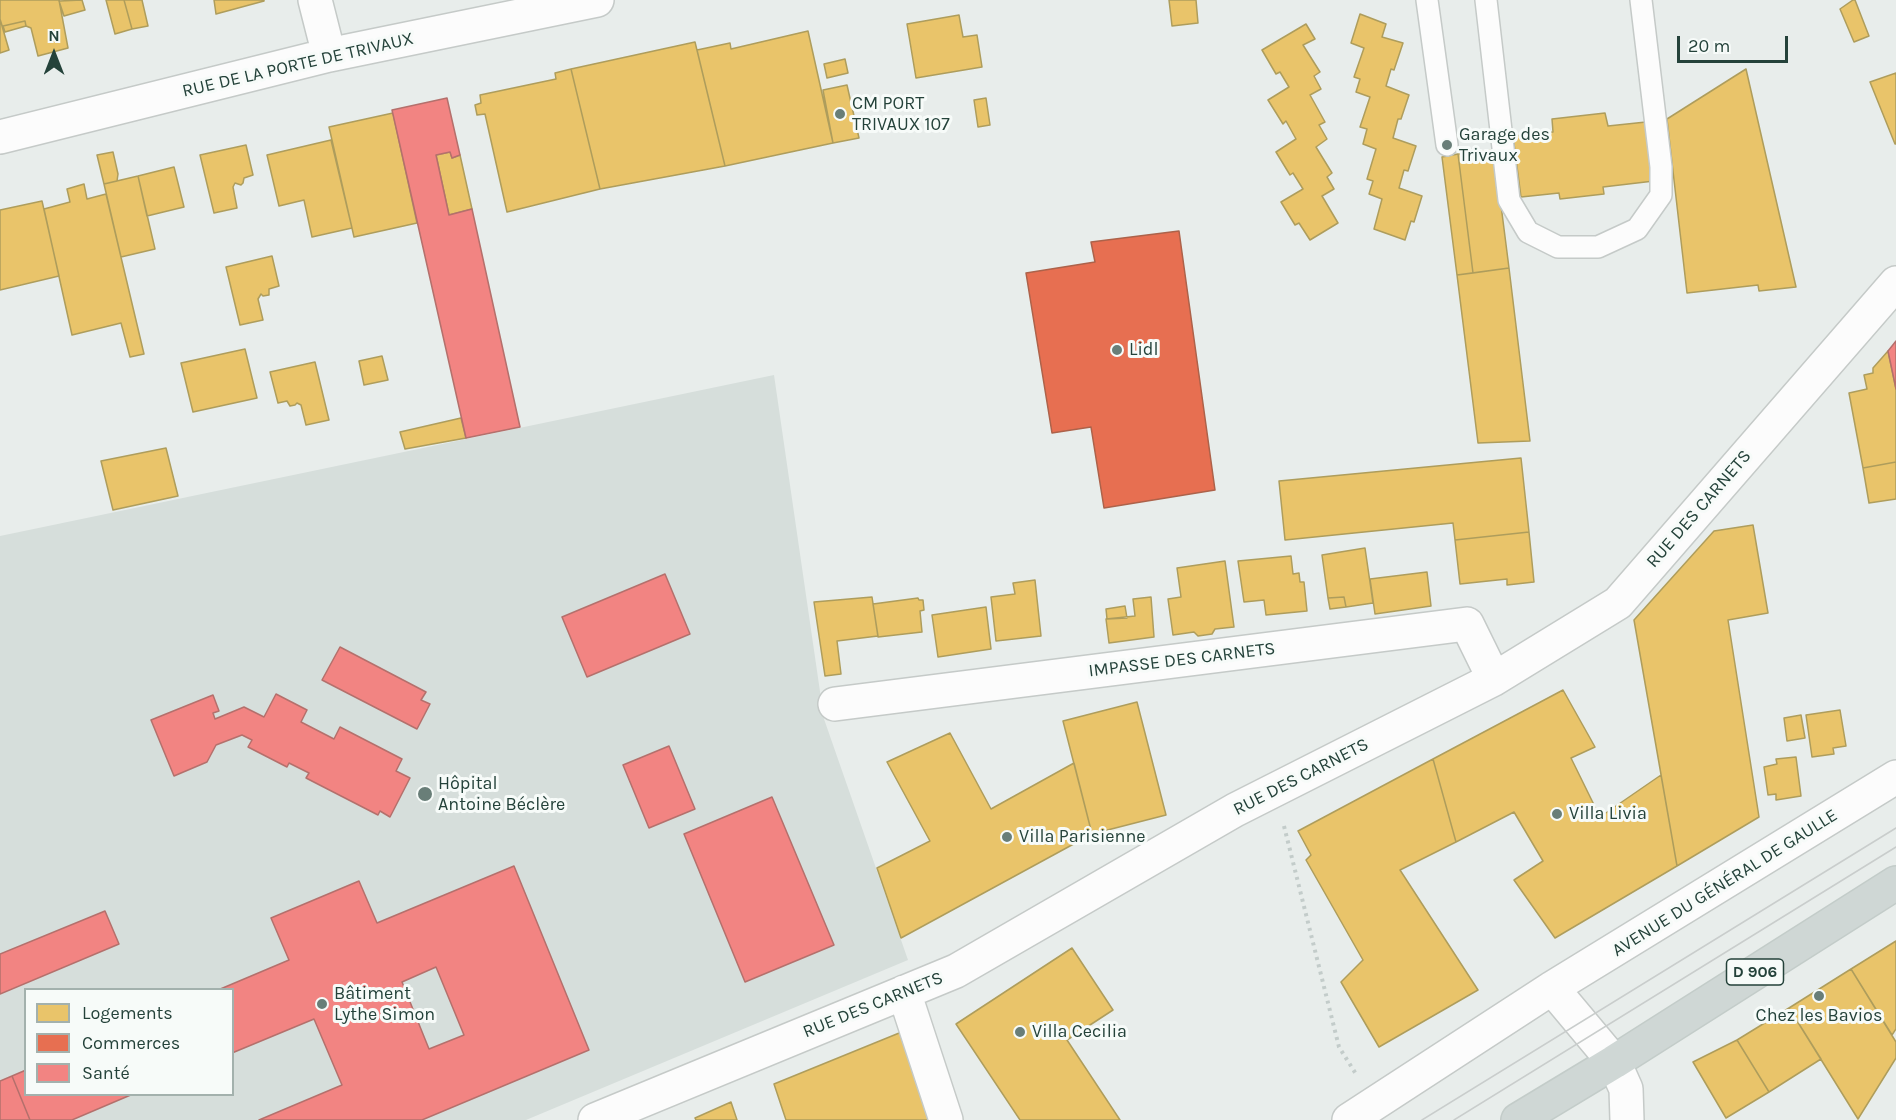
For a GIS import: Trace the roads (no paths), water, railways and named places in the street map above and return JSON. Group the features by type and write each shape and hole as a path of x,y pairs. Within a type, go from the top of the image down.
{"main road":[{"name":"D 906","path":"1518,1120 1614,1062 1896,883"}],"street":[{"path":"315,0 329,55"},
{"name":"RUE DE LA PORTE DE TRIVAUX","path":"0,137 329,55 561,4 597,0"},
{"name":"RUE DES CARNETS","path":"600,1119 956,971 1225,816 1494,679 1618,603 1896,283"},
{"name":"IMPASSE DES CARNETS","path":"835,704 1467,624 1494,679"},
{"name":"AVENUE DU GÉNÉRAL DE GAULLE","path":"1362,1112 1552,988 1896,777"},
{"path":"1552,988 1614,1062 1626,1089 1627,1120"},
{"path":"903,992 946,1120"}],"lane":[{"path":"1427,0 1448,145"},
{"path":"1486,0 1509,200 1528,232 1558,247 1598,247 1637,229 1661,195 1661,167 1641,0"}],"tram line":[{"path":"1422,1120 1896,828"},
{"path":"1454,1120 1896,847"}],"place":[{"name":"CM PORT TRIVAUX 107","path":"840,114"},
{"name":"Garage des Trivaux","path":"1447,145"},
{"name":"Lidl","path":"1117,350"},
{"name":"Hôpital Antoine Béclère","path":"425,794"},
{"name":"Villa Livia","path":"1557,814"},
{"name":"Villa Parisienne","path":"1007,837"},
{"name":"Chez les Bavios","path":"1819,996"},
{"name":"Bâtiment Lythe Simon","path":"322,1004"},
{"name":"Villa Cecilia","path":"1020,1032"}]}
